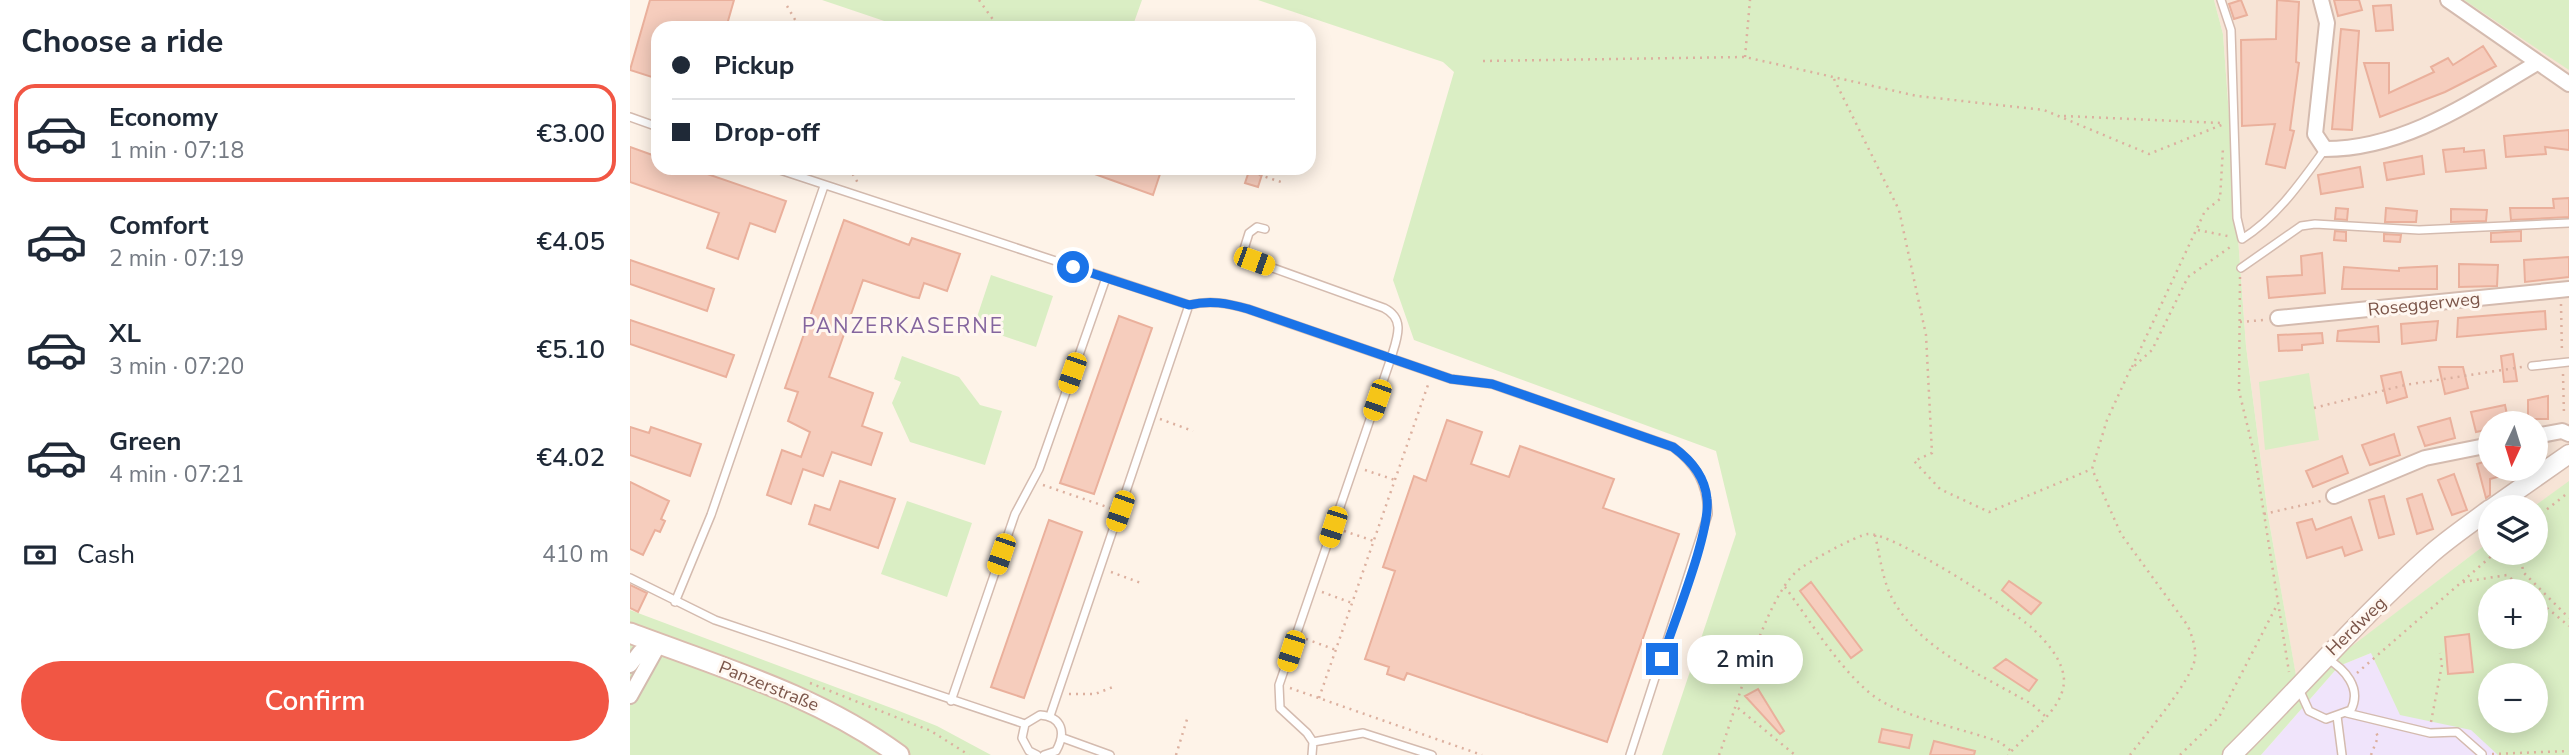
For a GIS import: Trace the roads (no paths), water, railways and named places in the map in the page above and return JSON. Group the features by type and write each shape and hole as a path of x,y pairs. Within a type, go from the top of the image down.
{"main road":[{"name":"Panzerstraße","path":"630,633 810,702 859,727 900,755"}],"street":[{"path":"2321,0 2327,23 2315,134 2325,149 2378,144 2450,116 2537,63"},
{"path":"2448,0 2569,84"},
{"name":"Roseggerweg","path":"2278,318 2565,290"},
{"path":"2548,433 2567,427"},
{"path":"2334,496 2425,458 2478,447"},
{"name":"Herdweg","path":"2509,495 2569,453"},
{"name":"Herdweg","path":"2232,755 2295,692 2324,657 2432,553 2478,518"},
{"path":"630,665 640,652 659,644"},
{"path":"630,696 659,644"}],"lane":[{"path":"2221,0 2231,30 2237,218 2242,239 2261,227 2301,182 2325,149"},
{"path":"630,117 651,124"},
{"path":"793,175 1189,305 1205,301 1224,302 1451,379 1492,384 1673,447 1686,457 1703,482 1707,498 1704,530 1630,755"},
{"path":"675,601 711,515 824,186"},
{"path":"2241,268 2301,226 2315,224 2419,230 2569,223"},
{"path":"1265,229 1257,227 1249,233 1244,249 1248,259 1393,313 1398,321 1399,331 1279,685 1280,708 1307,733 1313,742 1312,755"},
{"path":"951,701 1015,514 1032,481 1106,278"},
{"path":"1050,716 1189,305"},
{"path":"2532,366 2566,363"},
{"path":"630,578 715,620 1025,724"},
{"path":"2324,657 2339,666 2350,679 2355,692 2355,702 2347,713"},
{"path":"2295,692 2309,711 2326,719 2347,713 2430,733 2457,732 2482,754"},
{"path":"1037,755 1029,751 1022,738 1025,724 1031,718 1050,716 1058,721 1063,738 1056,751 1044,755"},
{"path":"2337,716 2342,755"},
{"path":"1313,742 1363,733 1432,755"},
{"path":"1063,738 1110,755"}],"district":[{"name":"PANZERKASERNE","path":"903,326"}]}
